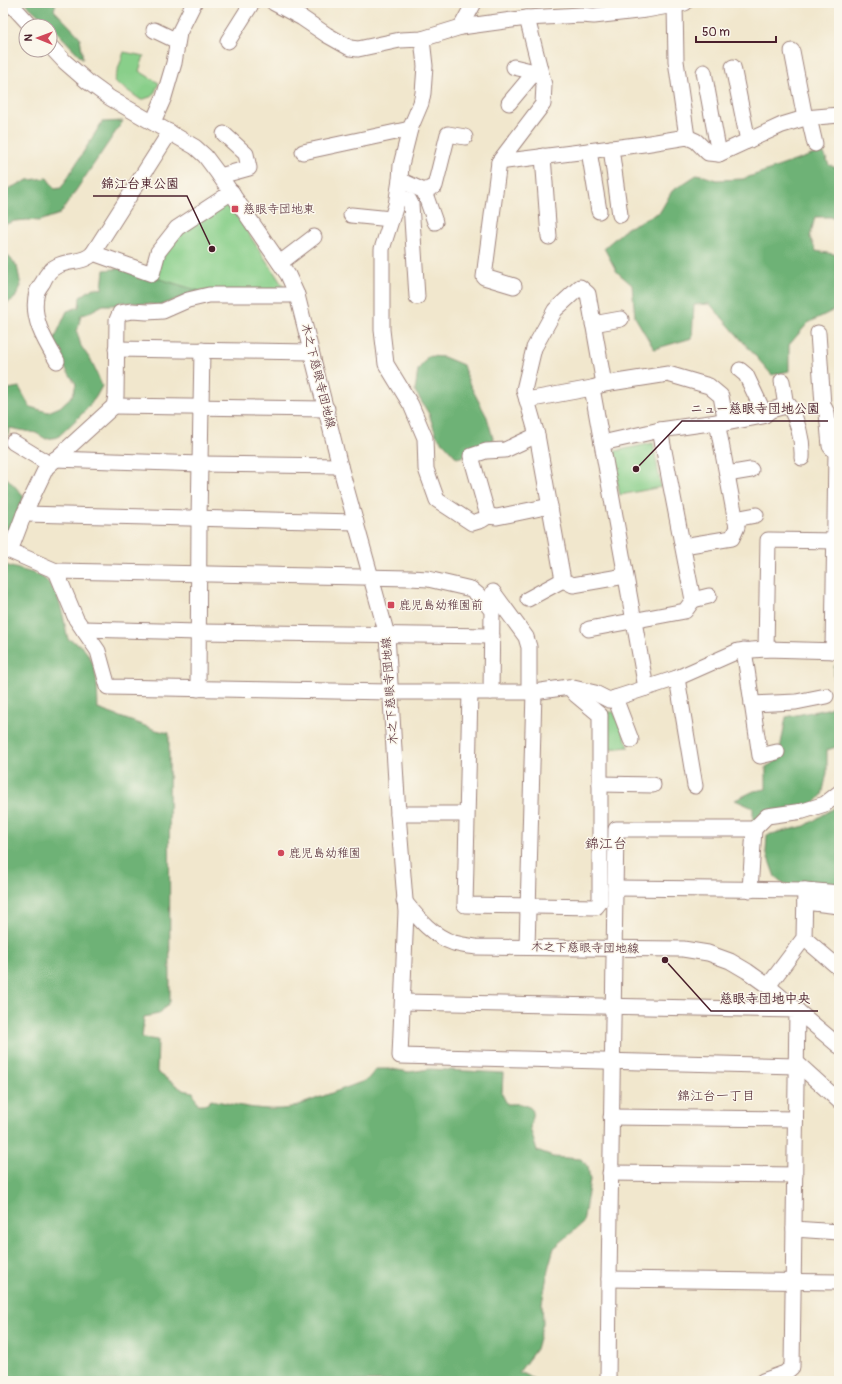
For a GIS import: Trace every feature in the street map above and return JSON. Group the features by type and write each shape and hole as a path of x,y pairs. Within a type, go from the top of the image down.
{"street":[{"path":"10,3 24,18"},
{"path":"153,122 164,98 174,63 179,32 194,3"},
{"path":"228,41 252,3"},
{"path":"274,3 302,18 350,48 367,48 400,40 422,39 462,27 527,18 581,15 594,16 640,7 680,4 676,61 687,137"},
{"path":"462,27 474,3"},
{"path":"514,286 484,277 500,162 543,104 544,85 537,69 527,18"},
{"path":"154,30 177,41"},
{"path":"422,39 425,66 423,93 421,103 410,129 401,165 398,196 382,249 382,330 386,364 411,405 425,438 426,469 437,500 472,523 482,520 488,516 497,517 550,506"},
{"path":"792,51 807,118 815,144"},
{"name":"木之下慈眼寺団地線","path":"58,55 88,82 110,98 195,147 205,156 232,192 288,275 297,295 327,409 340,466 387,635 404,901 434,933 454,943 476,947 683,949 708,953 730,961 768,986 839,1046"},
{"path":"514,67 537,69"},
{"path":"733,67 748,141"},
{"path":"509,103 537,69"},
{"path":"704,72 703,96 719,154"},
{"path":"500,162 687,137 696,141 708,153 719,154 782,125 807,118 839,115"},
{"path":"303,152 410,129"},
{"path":"57,361 46,343 37,319 37,292 48,273 56,266 89,257 93,253 170,132"},
{"path":"220,176 249,168 246,154 224,134"},
{"path":"424,191 435,186 448,134 465,138"},
{"path":"611,148 620,215"},
{"path":"589,151 599,211"},
{"path":"543,156 549,237"},
{"path":"400,180 424,191 435,222"},
{"path":"93,253 152,274 158,252 177,228 232,192"},
{"path":"398,196 409,200 411,204 417,297"},
{"path":"351,215 392,219"},
{"path":"280,263 314,237"},
{"path":"563,580 537,435 524,390 534,348 555,310 580,287 588,294 593,324 602,443 646,688"},
{"path":"297,295 209,295 188,300 163,311 132,311 120,313 117,320 116,396 114,406 46,468 24,514 10,551 56,571 428,579 471,589 483,599 492,611 491,692"},
{"path":"593,324 621,319"},
{"path":"56,571 76,619 98,651 108,686 390,692 531,692 569,687 595,693 609,700 677,678 738,651 766,649 836,651 836,453 830,446 827,412 824,405 818,332"},
{"path":"116,349 311,352"},
{"path":"198,689 202,350"},
{"path":"740,370 746,374 765,415"},
{"path":"527,400 668,374 709,386 720,396 727,474 737,528 732,538 683,546"},
{"path":"782,381 786,406"},
{"path":"114,406 327,409"},
{"path":"602,443 660,430 763,416 771,410 789,406 797,420 803,446 802,458"},
{"path":"660,430 694,600"},
{"path":"488,516 471,456 486,451 505,450 537,435"},
{"path":"13,442 52,462 340,466"},
{"path":"727,474 751,470"},
{"path":"24,514 356,522"},
{"path":"735,519 756,515"},
{"path":"766,649 768,540 837,541"},
{"path":"563,580 573,585 625,576"},
{"path":"528,599 563,580"},
{"path":"493,592 526,637 529,647 531,692 527,947"},
{"path":"589,629 685,610 694,600 709,596"},
{"path":"83,629 492,636"},
{"path":"744,650 760,756 777,752"},
{"path":"677,678 695,786"},
{"path":"470,692 465,905 596,907 600,902 600,715 576,695 569,687"},
{"path":"752,704 796,702 826,696"},
{"path":"615,698 631,740"},
{"path":"600,784 653,785"},
{"path":"750,890 754,829 767,816 803,811 825,804 839,793"},
{"path":"398,814 466,814"},
{"path":"608,1381 608,1279 616,829 754,829"},
{"path":"615,888 750,890 805,896 839,906"},
{"path":"805,896 839,893"},
{"path":"768,986 804,938 805,896"},
{"path":"404,901 406,912 400,1056 796,1064 839,1101"},
{"path":"804,938 839,968"},
{"path":"403,1002 613,1005 797,1010 792,1281 792,1367 785,1373 763,1381"},
{"path":"611,1117 795,1119"},
{"path":"610,1174 795,1175"},
{"path":"794,1229 839,1232"},
{"path":"608,1279 839,1282"}],"green space":[{"path":"25,3 56,3 54,10 80,37 83,59 58,33 58,18 42,18"},
{"path":"124,52 144,56 139,71 159,83 153,96 141,100 114,81"},
{"path":"123,121 60,214 39,221 15,221 3,225 3,191 28,180 47,178 55,189 61,188 102,122"},
{"path":"823,151 829,165 839,169 839,217 815,217 810,237 816,251 839,255 839,315 834,310 808,323 789,345 789,371 772,375 710,304 694,305 692,338 654,349 635,317 632,285 617,272 604,248 627,228 660,212 672,191 698,174 716,180 743,179"},
{"path":"227,201 285,289 199,291 156,278 162,253 180,230"},
{"path":"3,250 17,266 21,286 15,298 3,306"},
{"path":"124,268 199,291 161,305 121,302 115,305 103,305 81,315 77,332 81,346 92,362 102,386 96,397 85,411 58,437 46,439 36,433 10,428 3,449 3,390 19,387 30,407 48,412 60,407 73,395 76,384 60,361 53,342 67,311 79,307 80,297 93,288 102,289 104,270"},
{"path":"428,356 444,357 463,365 469,383 487,417 494,442 480,452 457,458 436,435 429,414 415,391 418,370"},
{"path":"653,443 661,487 620,495 611,452"},
{"path":"3,474 24,496 3,550"},
{"path":"3,561 6,565 42,577 53,589 63,614 68,639 81,646 87,653 94,668 97,684 98,709 156,730 169,733 170,1002 159,1014 144,1017 142,1038 158,1040 157,1072 183,1090 193,1092 198,1104 207,1104 211,1100 271,1109 291,1108 367,1080 376,1069 392,1069 409,1072 430,1069 503,1073 502,1094 507,1104 525,1105 533,1111 530,1128 537,1151 553,1157 581,1159 588,1167 590,1180 583,1223 554,1248 549,1265 542,1303 543,1323 536,1349 519,1372 538,1381 3,1381"},
{"path":"834,666 839,666 839,699 834,694"},
{"path":"839,703 839,746 827,750 827,773 822,795 809,809 753,827 753,808 735,800 754,791 766,789 766,767 778,760 786,717 827,709"},
{"path":"608,712 614,712 629,747 607,749"},
{"path":"839,805 839,887 786,885 775,877 766,852 767,835 805,826"}],"place":[{"name":"慈眼寺団地東","path":"235,209"},
{"name":"錦江台東公園","path":"212,249"},
{"name":"ニュー慈眼寺団地公園","path":"636,469"},
{"name":"鹿児島幼稚園前","path":"391,605"},
{"name":"鹿児島幼稚園","path":"281,853"},
{"name":"慈眼寺団地中央","path":"665,960"}],"district":[{"name":"錦江台","path":"606,843"},
{"name":"錦江台一丁目","path":"716,1096"}]}
